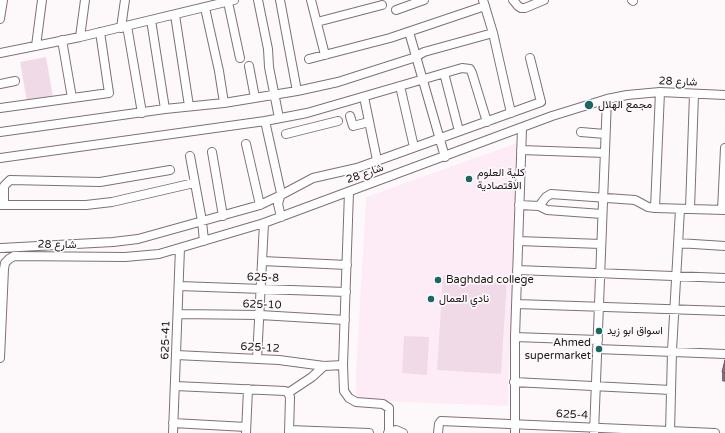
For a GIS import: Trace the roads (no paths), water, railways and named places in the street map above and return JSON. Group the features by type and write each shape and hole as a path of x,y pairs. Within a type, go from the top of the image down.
{"street":[{"path":"0,20 3,0"},
{"path":"36,46 42,0"},
{"path":"80,37 85,0"},
{"path":"125,0 124,27 142,112"},
{"path":"258,0 268,48 268,67 279,118"},
{"path":"280,0 297,91"},
{"path":"312,0 325,55"},
{"path":"396,10 424,0"},
{"path":"513,0 521,8 525,8 544,0"},
{"path":"0,53 80,37 231,1 240,58"},
{"path":"309,59 409,32 484,3 493,33 511,113"},
{"path":"317,22 382,5"},
{"path":"205,8 222,85 224,103"},
{"path":"175,15 189,106"},
{"path":"151,20 165,109"},
{"path":"0,108 109,93 100,32"},
{"path":"409,32 445,157"},
{"path":"0,132 165,109 224,103 297,91 338,82 424,52 493,33"},
{"path":"62,40 72,98"},
{"path":"0,247 128,241 260,205 313,178 340,172 377,160 541,102 530,58"},
{"path":"249,66 254,98"},
{"path":"0,158 265,121 307,113 462,68 470,69 487,122"},
{"path":"444,73 459,131"},
{"path":"0,84 15,81"},
{"path":"400,86 414,147"},
{"path":"655,208 660,92"},
{"name":"شارع 28","path":"9,259 18,256 125,257 159,254 264,223 552,116 607,99 627,95 660,92 725,96"},
{"path":"690,209 694,94"},
{"path":"364,97 377,160"},
{"path":"594,430 607,99"},
{"path":"307,113 310,128"},
{"path":"350,116 353,126 369,122"},
{"path":"265,121 281,195 278,204 281,217"},
{"path":"286,134 338,121"},
{"path":"515,433 515,337 522,128"},
{"path":"581,132 606,134"},
{"path":"246,144 260,205"},
{"path":"539,206 546,197 551,194 635,200 655,208 723,210 725,148"},
{"path":"521,150 605,153"},
{"path":"212,152 223,216"},
{"path":"190,156 202,221 204,241"},
{"path":"170,170 100,182 10,180 4,186 2,205 86,205 112,202 194,183"},
{"path":"349,192 343,365 344,391 349,398 356,402 383,404 389,408 388,433 396,430 403,433"},
{"path":"519,205 539,206 547,210 602,214"},
{"path":"670,432 672,351 680,208"},
{"path":"258,359 264,223"},
{"path":"518,241 601,244"},
{"path":"678,243 725,246"},
{"path":"0,247 9,259 5,263 4,269 0,358"},
{"name":"625-41","path":"173,433 180,248"},
{"path":"262,261 347,264"},
{"path":"517,270 725,278"},
{"name":"625-8","path":"179,286 346,292"},
{"path":"516,304 725,311"},
{"name":"625-10","path":"178,314 260,315 345,320"},
{"path":"515,337 598,340"},
{"path":"597,349 725,354"},
{"name":"625-12","path":"176,356 279,360 324,366 343,365"},
{"path":"288,393 312,377 324,366"},
{"path":"514,382 671,390"},
{"path":"175,386 285,391 290,397 289,431 369,433"},
{"path":"173,423 246,430 248,390"},
{"name":"625-4","path":"438,433 439,424 441,421 515,424 594,430 714,433"}],"place":[{"name":"مجمع الهلال","path":"589,105"},
{"name":"كلية العلوم الاقتصادية","path":"469,179"},
{"name":"Baghdad college","path":"438,280"},
{"name":"نادي العمال","path":"431,299"},
{"name":"اسواق ابو زيد","path":"599,331"},
{"name":"Ahmed supermarket","path":"599,349"}]}
